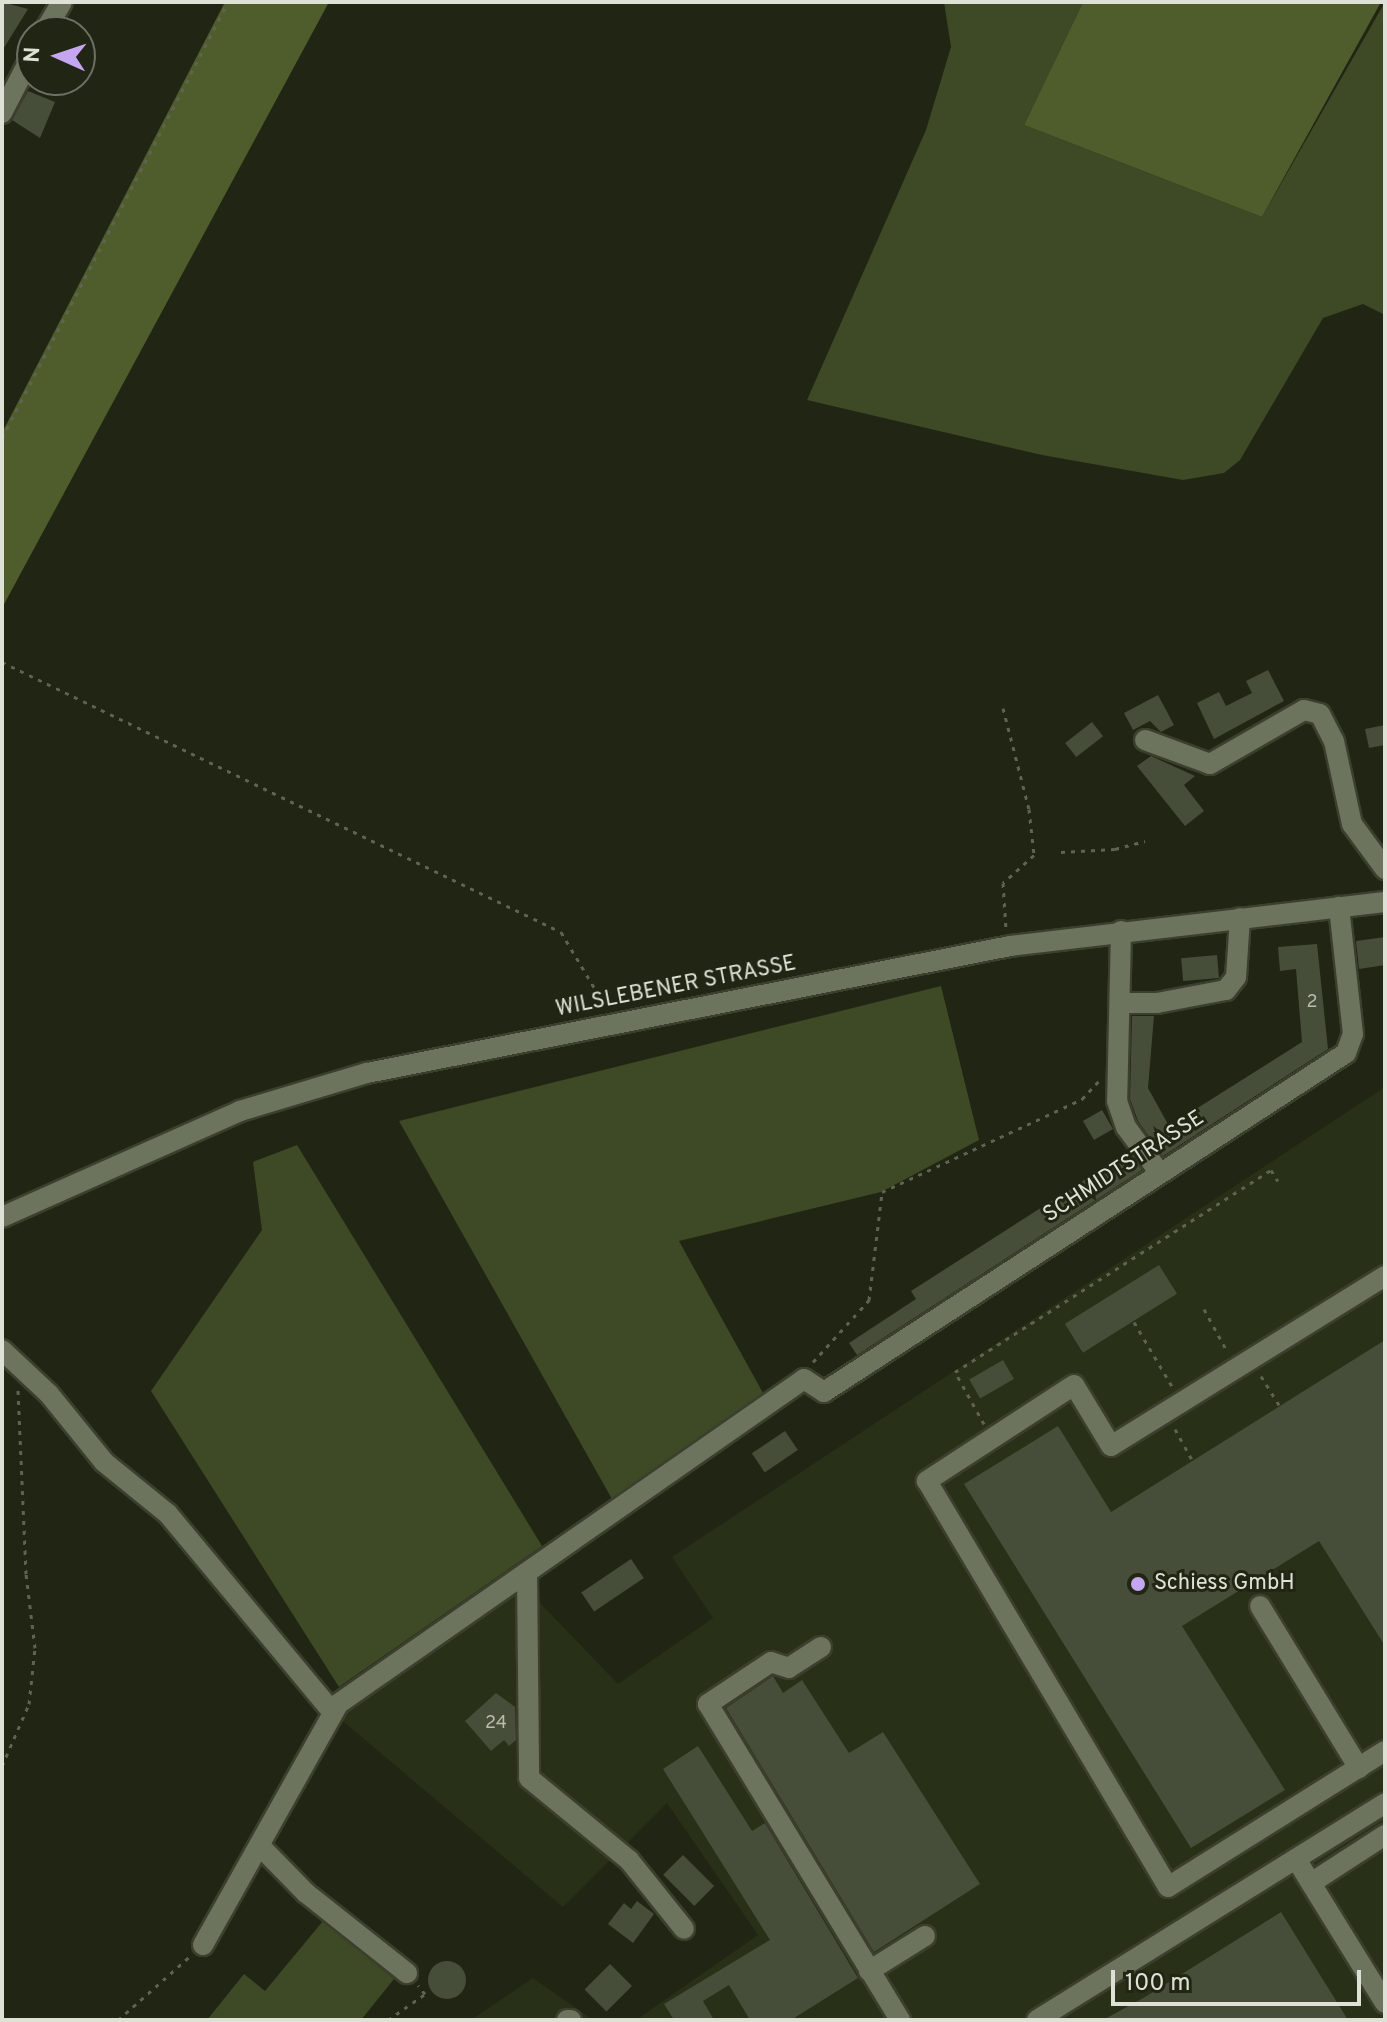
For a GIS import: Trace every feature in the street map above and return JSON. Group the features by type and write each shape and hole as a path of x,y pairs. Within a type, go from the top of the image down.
{"street":[{"path":"2,113 16,86"},
{"path":"1145,740 1210,764 1304,710 1320,714 1334,741 1352,824 1385,869"},
{"name":"WILSLEBENER STRASSE","path":"2,1217 297,1091 1010,946 1385,902"},
{"name":"SCHMIDTSTRASSE","path":"804,1379 824,1392 1352,1045 1339,907"},
{"path":"1121,1003 1157,1003 1226,990 1236,977 1240,918"},
{"path":"1113,932 1121,1003 1116,1049 1117,1101 1126,1127 1159,1172"},
{"path":"1385,1276 1111,1446 1074,1385 927,1481 1168,1887 1385,1751"},
{"path":"2,1350 22,1365 104,1462 168,1514 331,1710"},
{"path":"203,1945 260,1846 331,1710 444,1626 527,1573 804,1379"},
{"path":"527,1573 529,1778 629,1860 684,1929"},
{"path":"1260,1606 1359,1768"},
{"path":"821,1647 789,1668 771,1662 708,1704 900,2020"},
{"path":"1037,2020 1385,1803"},
{"path":"1311,1883 1385,1835"},
{"path":"260,1846 306,1893 407,1973"},
{"path":"1296,1859 1385,2003"},
{"path":"869,1971 925,1936"}],"path":[{"path":"2,438 228,2"},
{"path":"2,662 561,932 604,1002 611,1025"},
{"path":"1003,708 1029,809 1034,855 1003,883 1010,946"},
{"path":"1061,852 1115,849 1145,841"},
{"path":"804,1379 836,1332 869,1300 882,1192 1082,1099 1116,1049"},
{"path":"992,1437 955,1372 1271,1170 1278,1181"},
{"path":"1204,1309 1244,1364 1280,1406"},
{"path":"1134,1322 1193,1461"},
{"path":"2,1766 29,1704 35,1648 18,1429 22,1365"},
{"path":"118,2020 203,1945"},
{"path":"388,2020 425,1994 407,1973"}],"shaded area":[{"path":"944,2 1083,2 1024,125 1262,217 1385,2 1385,315 1363,304 1323,318 1240,460 1224,473 1183,480 1042,455 807,400 926,130 951,47"},
{"path":"941,986 979,1140 881,1192 679,1241 763,1393 612,1499 399,1121"},
{"path":"1385,1087 1385,2020 636,2020 758,1935 667,1803 563,1907 338,1717 519,1581 618,1684 713,1618 672,1557"},
{"path":"297,1145 542,1546 339,1687 151,1391 262,1230 253,1162"},
{"path":"323,1921 394,1979 361,2020 207,2020 244,1974 265,1991"},
{"path":"533,1978 593,2020 471,2020"}],"green space":[{"path":"225,2 329,2 2,608 2,433"},
{"path":"1083,2 1381,2 1262,217 1024,125"}],"building":[{"path":"2,2 28,9 24,16 16,16 16,28 2,51"},
{"path":"25,96 40,96 55,102 40,138 12,120"},
{"path":"1268,670 1284,701 1214,739 1197,703 1219,692 1226,706 1252,693 1246,681"},
{"path":"1158,695 1174,725 1161,732 1150,721 1133,730 1124,713"},
{"path":"1092,722 1103,736 1076,757 1065,743"},
{"path":"1385,725 1385,745 1369,748 1365,729"},
{"path":"1151,756 1195,776 1184,785 1204,811 1185,826 1137,766"},
{"path":"1385,937 1385,965 1359,969 1356,941"},
{"path":"1317,944 1328,1049 1163,1156 1138,1121 1130,1099 1132,1016 1154,1016 1148,1088 1169,1126 1302,1042 1296,969 1280,971 1278,947"},
{"path":"1217,955 1219,978 1183,981 1181,958"},
{"path":"1102,1110 1113,1129 1094,1140 1083,1121"},
{"path":"1128,1152 1142,1170 857,1355 849,1343 916,1299 911,1291"},
{"path":"1159,1265 1177,1294 1083,1353 1065,1324"},
{"name":"Schiess GmbH","path":"1385,1340 1385,1646 1319,1541 1182,1626 1285,1790 1191,1848 964,1484 1058,1426 1111,1512"},
{"path":"1003,1360 1014,1379 980,1399 969,1380"},
{"path":"785,1431 798,1450 765,1472 752,1453"},
{"path":"631,1559 644,1578 594,1612 581,1593"},
{"path":"773,1676 783,1693 802,1680 849,1753 883,1732 980,1884 874,1952 726,1708"},
{"path":"496,1693 515,1707 516,1740 509,1746 504,1740 491,1751 465,1721"},
{"path":"698,1746 752,1831 765,1823 858,1978 791,2020 750,2020 729,1985 703,2001 714,2020 674,2020 664,2004 770,1940 663,1769"},
{"path":"683,1855 714,1886 694,1906 663,1875"},
{"path":"637,1901 654,1914 633,1943 608,1924 624,1903 631,1909"},
{"path":"1281,1912 1348,2020 1103,2020 1145,1997"},
{"path":"447,1961 460,1967 466,1980 460,1993 447,1999 434,1993 428,1980 434,1967"},
{"path":"610,1964 632,1986 606,2011 585,1989"}],"place":[{"name":"Schiess GmbH","path":"1138,1584"}]}
